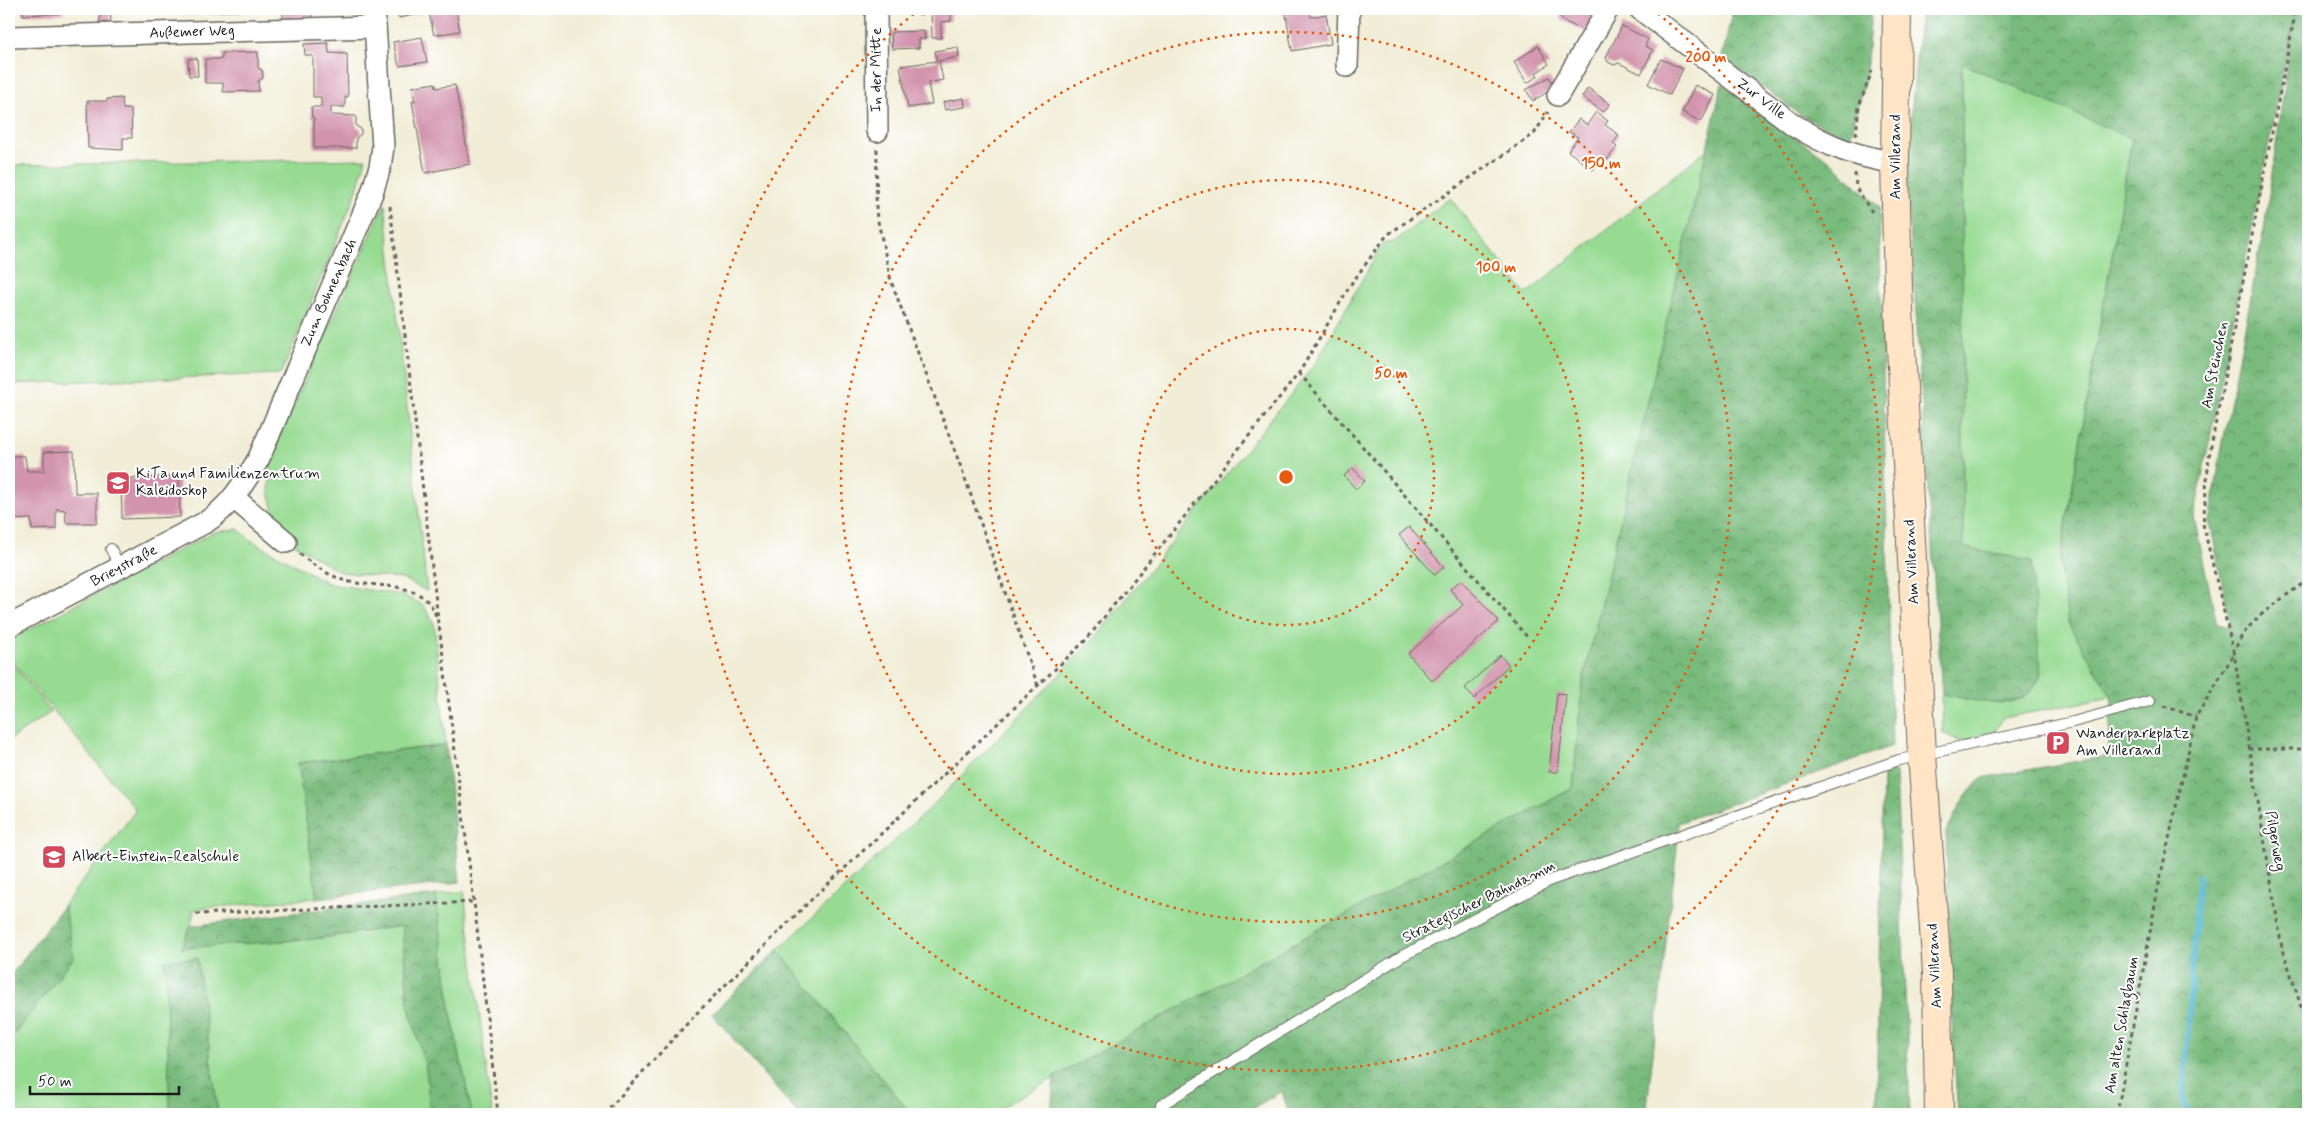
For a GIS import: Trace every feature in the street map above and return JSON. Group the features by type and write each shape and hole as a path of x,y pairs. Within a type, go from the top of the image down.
{"main road":[{"name":"Am Villerand","path":"1896,9 1895,163 1898,289 1922,754 1937,974 1939,1114"}],"street":[{"name":"In der Mitte","path":"876,9 877,131"},
{"path":"1347,66 1348,9"},
{"path":"1558,95 1608,9"},
{"name":"Zur Ville","path":"1640,9 1794,124 1819,140 1854,156 1895,163"},
{"name":"Außemer Weg","path":"9,37 374,18"},
{"name":"Zum Bohnenbach","path":"234,498 259,458 375,185 383,147 374,18"},
{"path":"234,498 286,542"},
{"name":"Brieystraße","path":"9,626 116,558 206,522 220,513 234,498"}],"lane":[{"name":"Strategischer Bahndamm","path":"1162,1110 1402,956 1551,880 1881,765 1922,754 2074,722 2150,701"}],"path":[{"name":"Am Steinchen","path":"2234,654 2203,524 2208,457 2296,9"},
{"path":"604,1114 696,1014 810,901 1086,640 1299,373 1351,284 1387,235 1534,134 1558,95"},
{"path":"877,131 876,212 890,281 962,470 1038,686"},
{"path":"389,196 498,1114"},
{"path":"1299,373 1529,639"},
{"path":"286,542 309,562 328,574 347,581 398,588 418,594 432,606 439,625"},
{"path":"2150,701 2196,717 2234,654 2237,641 2247,628 2308,579"},
{"name":"Pilgerweg","path":"2234,654 2281,944 2308,1029"},
{"name":"Am alten Schlagbaum","path":"2117,1114 2158,888 2196,717"},
{"path":"2249,749 2308,749"},
{"path":"196,914 474,902"}],"green space":[{"path":"1733,9 1871,9 1866,74 1850,139 1802,116 1722,57"},
{"path":"1921,9 2308,9 2308,1114 1958,1114 1953,1042 1946,832 1962,801 1981,778 2108,756 2112,697 2068,623 2060,560 2132,139 1962,63 1963,547 2031,561 2041,673 2034,687 2024,697 1999,703 1942,694 1906,170","holes":["2294,18 2265,223 2220,458 2210,522 2231,627 2217,624 2194,517"]},
{"path":"1962,63 2132,138 2060,560 2068,623 2112,697 2003,718 1995,732 1980,739 1959,741 1943,733 1942,694 1999,704 2025,698 1963,548"},
{"path":"1722,84 1829,160 1879,207 1892,746 1678,823 1677,848 1646,1114 1289,1114 1282,1091 1243,1114 1051,1114 1054,1077 1573,788 1582,685"},
{"path":"1710,147 1582,685 1573,788 990,1114 911,1114 778,950 935,803 1095,638 1315,364 1382,244 1394,242 1450,198 1526,294"},
{"path":"366,159 354,198 281,374 9,384 9,165"},
{"path":"385,204 427,591 403,579 339,572 295,544 275,514 269,492 271,455"},
{"path":"238,529 252,541 330,584 402,595 423,605 434,623 446,745 298,763 317,898 194,909 191,926 182,947 313,939 402,926 408,1004 426,1068 430,1114 218,1114 197,958 165,961 170,1114 9,1114 9,1041 73,957 64,905 136,810 9,657 9,640 214,532"},
{"path":"9,659 51,712 9,740"},
{"path":"446,745 460,882 317,898 298,763"},
{"path":"1883,771 1896,773 1910,1114 1876,1114"},
{"path":"464,891 492,1114 472,1114 451,1014 436,895"},
{"path":"436,895 451,1014 472,1114 430,1114 426,1068 408,1004 402,926 313,939 181,948 191,926"},
{"path":"64,905 74,957 9,1041 9,978"},
{"path":"778,950 911,1114 798,1114 712,1014"},
{"path":"197,958 218,1114 170,1114 165,960"}],"building":[{"path":"22,9 63,9 64,13 23,15"},
{"path":"100,9 110,9 111,22 100,23"},
{"path":"206,9 239,9 239,11 206,12"},
{"path":"289,9 312,9 312,18 283,19 283,12"},
{"path":"397,9 423,9 424,13 399,18"},
{"path":"456,9 460,31 434,35 429,13"},
{"path":"891,9 922,9 922,15 918,15 917,11 891,12"},
{"path":"931,9 951,9 951,21 941,22 941,38 932,38"},
{"path":"1285,9 1309,9 1311,17 1326,14 1331,44 1292,51"},
{"path":"1561,9 1597,9 1589,33 1563,21 1560,15 1564,13"},
{"path":"1622,26 1648,39 1645,46 1653,50 1641,74 1619,63 1614,65 1608,62 1606,57"},
{"path":"924,31 925,39 919,39 919,48 892,49 891,32"},
{"path":"422,37 427,62 399,66 393,42"},
{"path":"328,43 329,53 347,54 348,97 345,97 345,107 331,107 331,115 356,116 356,126 361,129 361,134 356,138 356,148 314,148 314,118 312,118 311,107 321,107 321,97 313,97 313,56 305,55 304,44"},
{"path":"1538,46 1549,64 1536,73 1538,76 1527,83 1514,62"},
{"path":"958,47 959,57 939,61 943,80 928,83 932,104 908,108 900,66 937,61 935,51"},
{"path":"258,52 258,68 262,70 263,78 258,81 259,91 223,92 223,83 205,83 205,59 222,59 222,53"},
{"path":"197,58 198,76 189,76 188,59"},
{"path":"1661,59 1683,69 1670,95 1648,84"},
{"path":"1549,77 1555,87 1533,101 1526,90"},
{"path":"435,83 436,88 455,85 470,164 425,173 412,101 415,101 412,87"},
{"path":"1695,85 1715,95 1701,122 1682,112"},
{"path":"1588,88 1610,104 1603,112 1582,97"},
{"path":"122,98 123,109 131,109 132,138 123,138 123,150 88,148 87,101 107,101 107,99"},
{"path":"964,98 965,107 945,110 943,102"},
{"path":"1596,112 1608,121 1605,125 1619,135 1613,144 1617,147 1607,160 1603,157 1593,170 1568,151 1578,137 1569,132 1579,119 1587,125"},
{"path":"74,451 75,493 97,493 97,523 66,523 65,510 56,509 56,529 32,530 31,519 9,520 9,456 25,456 27,471 44,471 44,452"},
{"path":"1353,468 1365,481 1356,489 1344,476"},
{"path":"179,476 180,517 122,519 121,479"},
{"path":"1409,527 1444,567 1435,575 1399,535"},
{"path":"1461,580 1499,621 1432,681 1408,654 1463,605 1450,589"},
{"path":"1500,655 1509,665 1474,699 1465,688"},
{"path":"1557,693 1566,694 1558,772 1549,772"}],"waterway":[{"path":"2189,1114 2183,1100 2199,876"}],"place":[{"name":"KiTa und Familienzentrum Kaleidoskop","path":"118,483"},
{"name":"Wanderparkplatz Am Villerand","path":"2058,743"},
{"name":"Albert-Einstein-Realschule","path":"54,857"}]}
